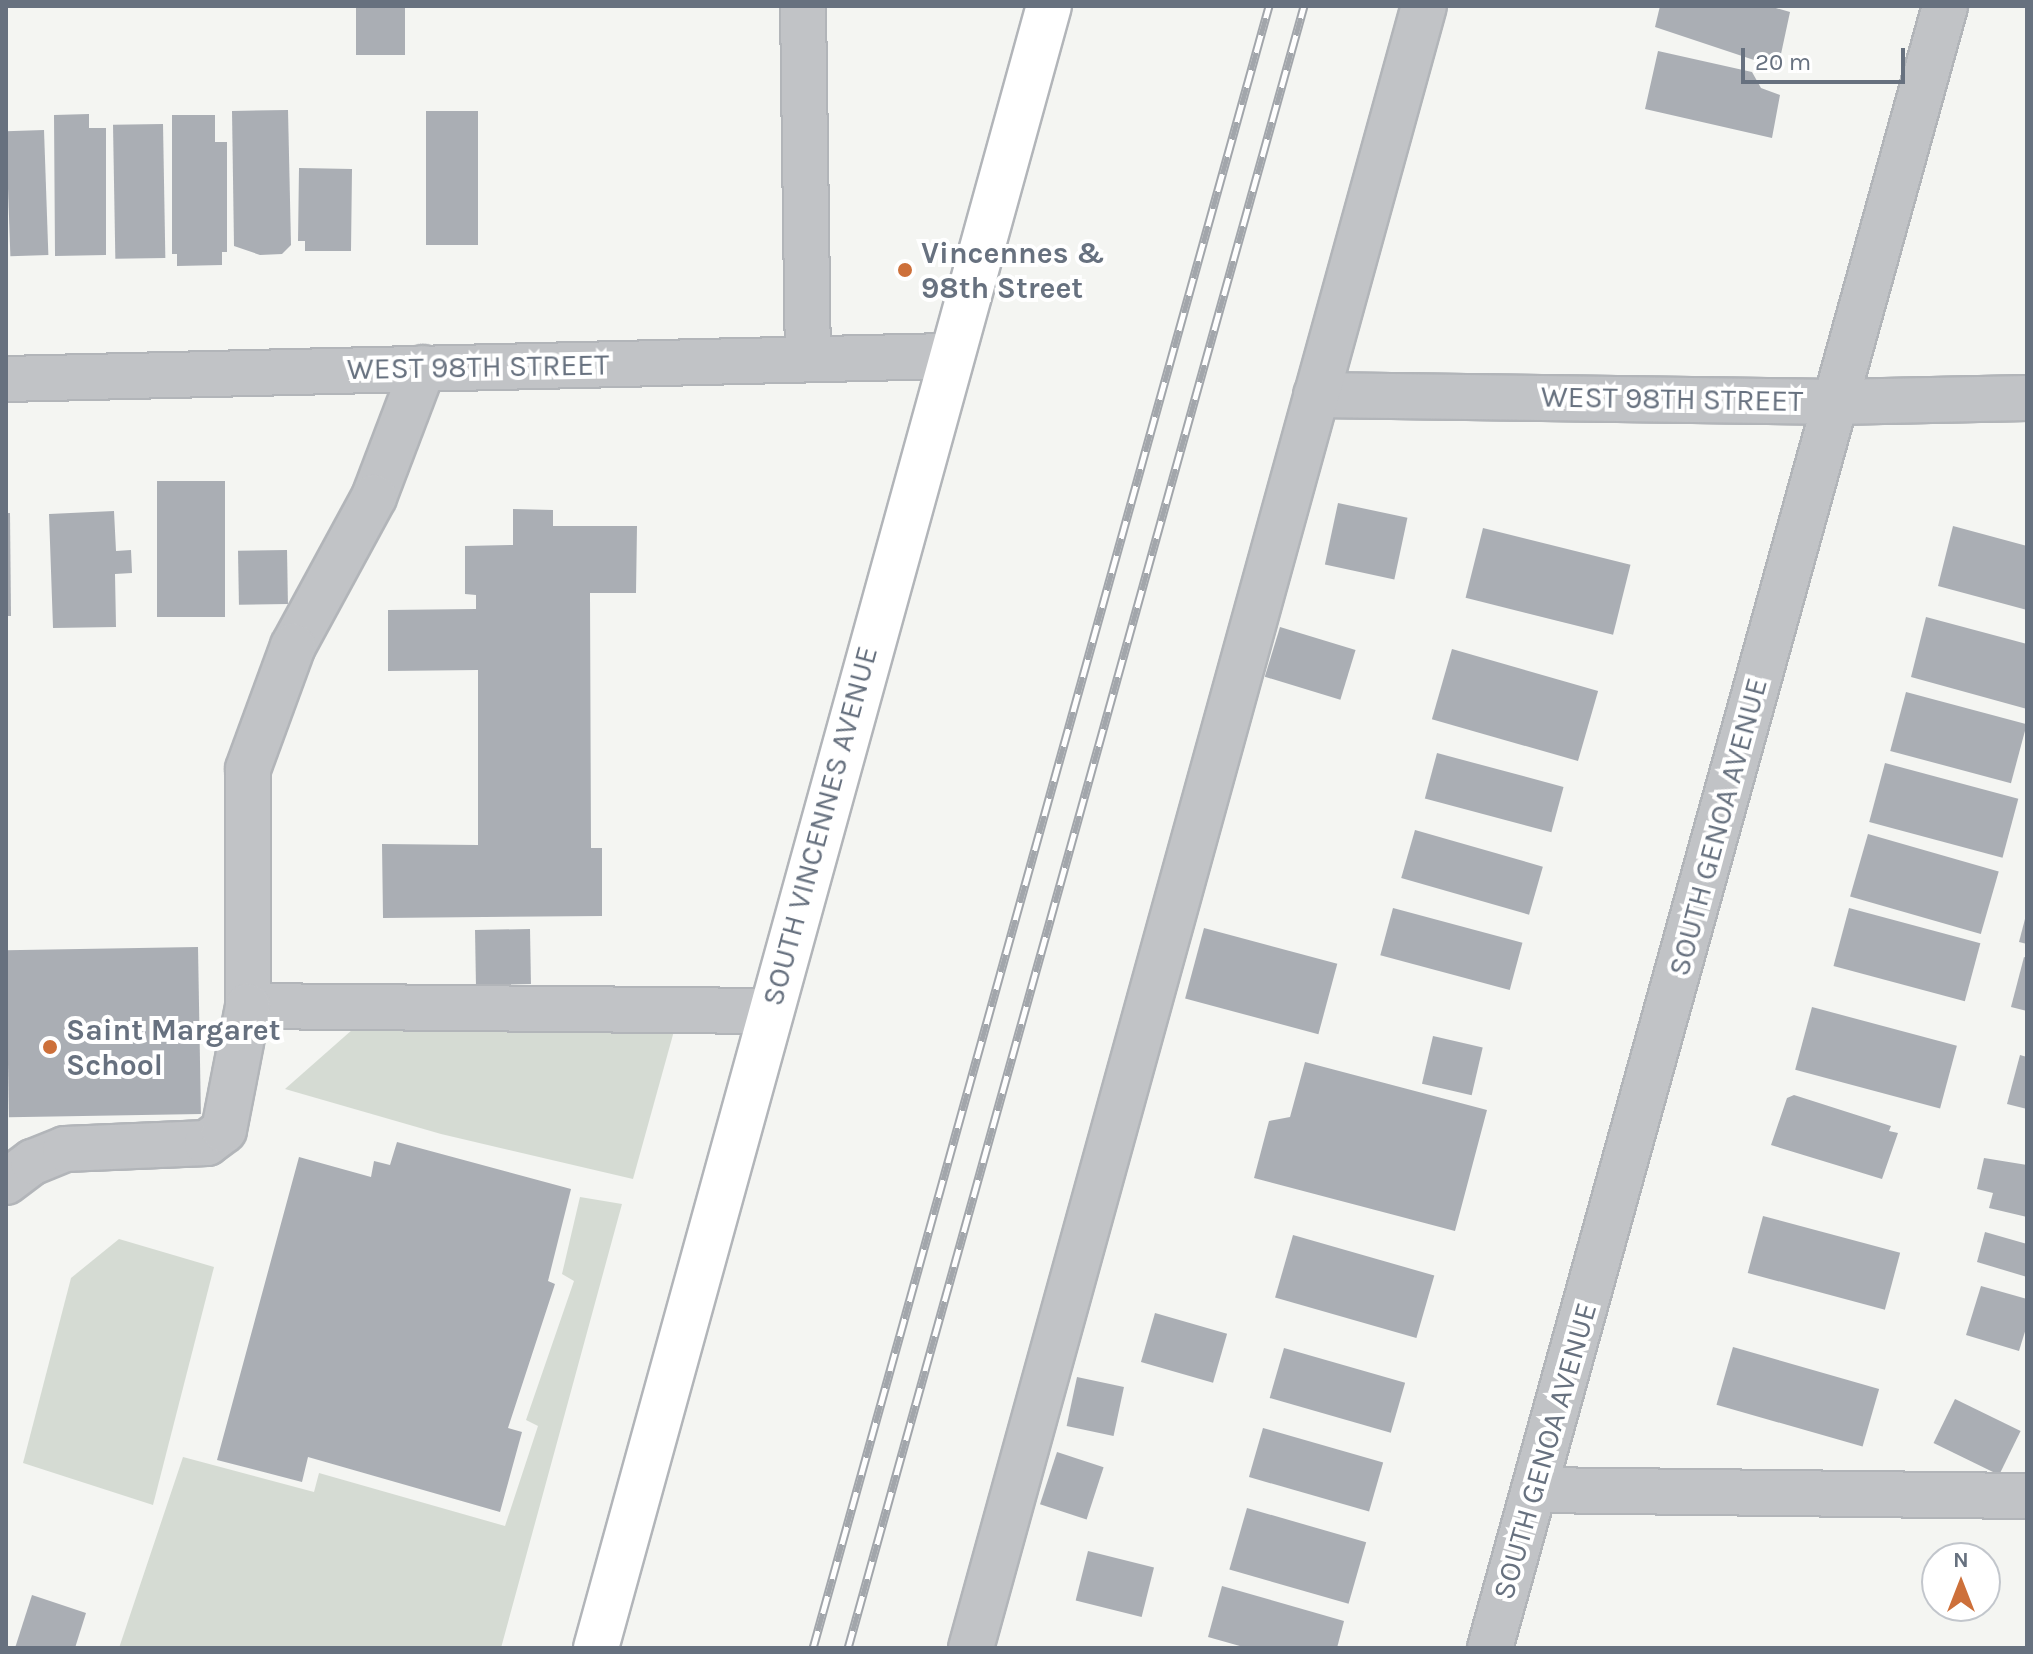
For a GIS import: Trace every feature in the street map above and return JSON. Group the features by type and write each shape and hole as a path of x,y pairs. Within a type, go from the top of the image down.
{"main road":[{"name":"SOUTH VINCENNES AVENUE","path":"596,1648 949,356 1049,6"}],"street":[{"path":"803,6 808,358"},
{"path":"971,1648 1424,6"},
{"name":"SOUTH GENOA AVENUE","path":"1490,1648 1945,6"},
{"name":"WEST 98TH STREET","path":"6,379 949,356"},
{"path":"6,1182 33,1162 65,1149 207,1143 224,1130 248,1006 248,769 293,646 374,497 423,368"},
{"name":"WEST 98TH STREET","path":"1316,395 1835,402 2027,398"},
{"path":"248,1006 770,1011"},
{"path":"1534,1490 2027,1496"}],"shaded area":[{"path":"361,1022 674,1031 633,1179 441,1134 285,1089"},
{"path":"580,1197 622,1204 501,1648 119,1648 183,1457 314,1492 319,1473 505,1526 538,1426 526,1420 574,1281 562,1274"},
{"path":"119,1239 214,1267 153,1505 23,1463 71,1278"}],"building":[{"path":"356,6 405,6 405,55 356,55"},
{"path":"1660,6 1769,6 1790,12 1778,68 1655,27"},
{"path":"1658,51 1752,72 1761,88 1780,95 1772,138 1645,109"},
{"path":"288,110 291,245 282,254 260,255 234,246 232,111"},
{"path":"426,111 478,111 478,245 426,245"},
{"path":"89,114 89,128 106,128 106,255 55,256 54,115"},
{"path":"172,115 215,115 215,142 227,142 227,252 222,252 222,265 177,266 177,254 172,254"},
{"path":"163,124 165,258 115,259 113,125"},
{"path":"44,130 48,255 10,256 6,131"},
{"path":"299,168 352,169 351,251 305,251 305,241 298,241"},
{"path":"157,481 225,481 225,617 157,617"},
{"path":"1338,503 1407,518 1394,579 1325,565"},
{"path":"513,509 553,510 553,526 637,526 636,593 590,593 591,848 602,848 602,916 383,918 382,844 478,845 478,670 388,671 388,610 476,609 476,595 465,594 465,546 513,545"},
{"path":"114,511 116,551 131,550 132,573 115,574 116,627 53,628 49,514"},
{"path":"6,513 10,513 11,616 6,616"},
{"path":"1953,526 2027,546 2027,610 1938,586"},
{"path":"1483,528 1630,565 1613,635 1466,598"},
{"path":"287,550 288,604 239,605 238,551"},
{"path":"1926,617 2027,644 2027,709 1911,677"},
{"path":"1280,627 1356,650 1340,700 1265,677"},
{"path":"1452,649 1598,691 1578,761 1432,719"},
{"path":"1906,692 2027,724 2011,783 1890,751"},
{"path":"1437,753 1564,787 1551,832 1425,798"},
{"path":"1885,763 2018,799 2003,858 1869,822"},
{"path":"1415,830 1543,867 1529,915 1401,878"},
{"path":"1868,834 1999,871 1981,934 1850,896"},
{"path":"1393,908 1522,943 1510,990 1380,955"},
{"path":"1849,908 1980,943 1965,1001 1833,966"},
{"path":"2027,915 2027,944 2019,942"},
{"path":"1204,928 1337,964 1318,1034 1185,999"},
{"path":"530,929 531,984 476,985 475,930"},
{"path":"198,947 201,1114 9,1117 6,950"},
{"path":"2024,957 2027,958 2027,1011 2011,1007"},
{"path":"1812,1007 1957,1046 1940,1109 1795,1070"},
{"path":"1433,1036 1483,1047 1472,1095 1422,1084"},
{"path":"2020,1055 2027,1057 2027,1109 2007,1104"},
{"path":"1305,1062 1487,1110 1455,1231 1254,1178 1269,1121 1290,1117"},
{"path":"1794,1095 1891,1126 1889,1131 1898,1133 1882,1179 1771,1145 1787,1098"},
{"path":"397,1142 571,1189 548,1281 555,1284 508,1428 522,1432 500,1512 308,1457 302,1482 217,1460 299,1157 371,1177 374,1161 390,1165"},
{"path":"1984,1158 2027,1165 2027,1217 1989,1208 1993,1193 1977,1189"},
{"path":"1763,1216 1900,1253 1885,1310 1748,1273"},
{"path":"1985,1232 2027,1244 2027,1277 1977,1262"},
{"path":"1293,1235 1434,1276 1416,1338 1275,1297"},
{"path":"1981,1286 2027,1299 2027,1325 2019,1351 1966,1335"},
{"path":"1155,1313 1227,1334 1213,1383 1141,1362"},
{"path":"1733,1347 1879,1389 1863,1447 1716,1405"},
{"path":"1284,1348 1405,1383 1391,1433 1270,1398"},
{"path":"1077,1377 1124,1387 1114,1436 1067,1426"},
{"path":"1955,1399 2021,1431 1999,1475 1934,1443"},
{"path":"1263,1428 1383,1462 1369,1511 1249,1477"},
{"path":"1057,1452 1104,1467 1087,1519 1040,1504"},
{"path":"1247,1508 1366,1542 1349,1604 1229,1570"},
{"path":"1088,1551 1154,1567 1142,1617 1076,1600"},
{"path":"1222,1586 1344,1621 1337,1648 1247,1648 1208,1637"},
{"path":"32,1595 86,1613 75,1648 15,1648"}],"railway":[{"path":"813,1648 1269,6"},
{"path":"848,1648 1304,6"}],"place":[{"name":"Vincennes & 98th Street","path":"905,270"},
{"name":"Saint Margaret School","path":"50,1047"}]}
